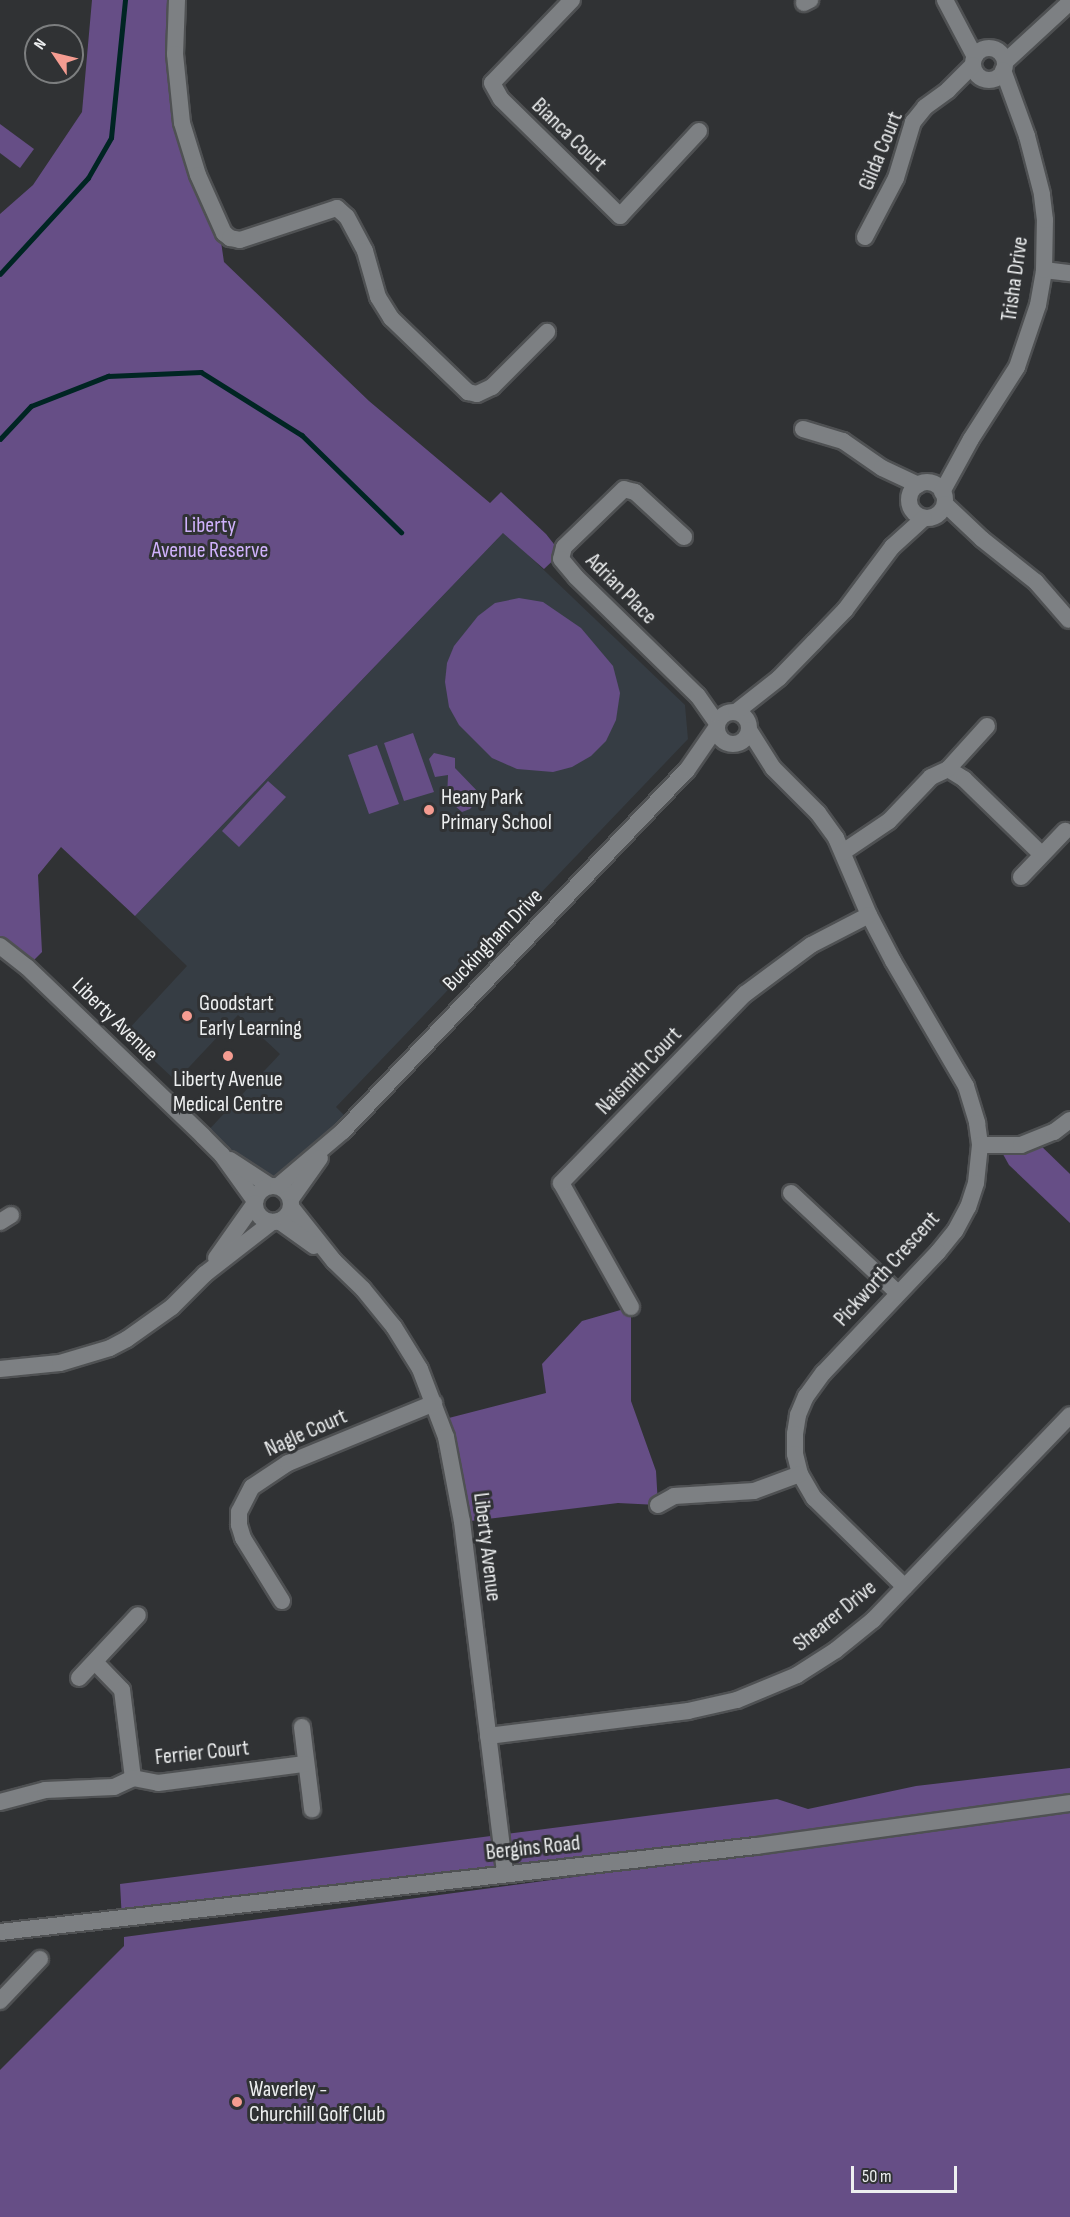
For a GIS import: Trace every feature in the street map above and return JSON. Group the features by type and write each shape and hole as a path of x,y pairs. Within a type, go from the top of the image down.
{"street":[{"path":"177,0 175,54 182,123 198,175 224,233 230,238 240,240 337,208 347,217 365,251 378,297 391,318 468,392 477,394 492,387 547,332"},
{"name":"Bianca Court","path":"573,0 492,83 501,99 620,216 699,131"},
{"name":"Trisha Drive","path":"945,0 983,63 1019,114"},
{"path":"983,63 997,78 1004,66 1070,2"},
{"path":"983,63 1049,22"},
{"path":"983,63 1001,54 1004,66"},
{"name":"Gilda Court","path":"865,237 896,178 913,122 926,107 983,63"},
{"name":"Trisha Drive","path":"724,719 779,678 845,610 971,439 1017,367 1036,314 1044,270 1045,220 1042,194 1004,66"},
{"path":"1044,270 1070,273"},
{"path":"804,429 843,441 982,539 1036,582 1070,618"},
{"name":"Adrian Place","path":"684,537 635,492 624,489 564,546 561,559 576,577 724,719"},
{"name":"Trisha Drive","path":"749,728 779,678"},
{"path":"745,717 749,728 745,739 733,744 721,740 724,719 745,717"},
{"name":"Buckingham Drive","path":"274,1186 333,1140 687,770 724,719"},
{"path":"843,852 889,820 931,777 948,770 987,726"},
{"name":"Pickworth Crescent","path":"749,728 773,768"},
{"name":"Buckingham Drive","path":"687,770 733,744"},
{"name":"Pickworth Crescent","path":"733,744 773,768 818,813 843,852 869,915 924,1019 966,1086 977,1123 980,1145 976,1183 968,1207 938,1252 823,1373 806,1396 798,1415 795,1434 795,1454 800,1474 814,1498 904,1587"},
{"path":"948,770 964,779 1041,854"},
{"path":"1020,877 1065,831"},
{"name":"Naismith Court","path":"631,1307 561,1184 745,994 811,945 869,915"},
{"name":"Liberty Avenue","path":"0,946 27,967 222,1155 255,1202"},
{"path":"980,1145 1022,1145 1054,1132 1070,1120"},
{"name":"Buckingham Drive","path":"291,1203 333,1140"},
{"name":"Liberty Avenue","path":"222,1155 274,1186"},
{"path":"0,1369 60,1363 110,1348 158,1318 205,1274 275,1222 287,1216 291,1203 288,1193 274,1186 258,1193 255,1202 205,1274"},
{"path":"791,1193 898,1293"},
{"path":"255,1202 258,1214 275,1222"},
{"name":"Liberty Avenue","path":"291,1203 334,1261 363,1289 394,1327 420,1369 446,1437 456,1481 505,1873"},
{"name":"Liberty Avenue","path":"275,1222 334,1261"},
{"name":"Nagle Court","path":"282,1601 243,1538 239,1525 239,1512 252,1487 288,1463 434,1403"},
{"name":"Shearer Drive","path":"488,1736 688,1711 757,1692 797,1676 836,1650 873,1620 1070,1415"},
{"path":"658,1505 674,1496 754,1491 800,1474"},
{"path":"79,1678 138,1615"},
{"path":"95,1662 122,1690 133,1778"},
{"path":"302,1727 312,1809"},
{"name":"Ferrier Court","path":"0,1802 45,1790 114,1787 133,1778 158,1783 305,1764"},
{"name":"Bergins Road","path":"0,1932 756,1846 1070,1803"},
{"path":"0,2001 40,1959"}],"shaded area":[{"name":"Heany Park Primary School","path":"504,532 685,705 688,739 336,1107 351,1122 278,1186 203,1136 280,1054 238,1015 176,1081 125,1033 187,966 135,916"}],"green space":[{"name":"Liberty Avenue Reserve","path":"92,0 177,0 176,77 219,228 224,262 369,401 490,503 501,492 546,534 561,553 544,569 503,533 135,916 61,847 38,875 42,952 27,967 0,946 0,214 33,185 82,112"},
{"path":"0,124 34,149 20,168 0,153"},
{"path":"519,598 543,602 581,628 613,666 620,693 616,720 606,741 591,756 572,767 553,772 517,769 492,758 459,725 449,707 445,682 447,663 454,646 478,616 495,603"},
{"path":"413,733 434,792 404,801 384,743"},
{"path":"377,745 399,804 369,814 348,755"},
{"path":"434,753 455,758 455,768 482,796 470,809 462,812 447,799 448,775 435,777 429,759"},
{"path":"268,781 286,797 239,847 222,831"},
{"path":"1035,1140 1070,1174 1070,1223 1009,1165 999,1147"},
{"path":"631,1307 631,1401 656,1471 658,1505 618,1503 462,1522 441,1420 546,1393 542,1364 582,1321"},
{"path":"1070,1768 1070,1805 122,1920 120,1884 777,1799 808,1809 916,1786"},
{"path":"1070,1811 1070,2217 0,2217 0,2070 124,1946 124,1937"}],"waterway":[{"path":"0,274 88,178 111,138 125,0"},
{"path":"0,439 31,406 108,376 201,372 302,435 401,532"}],"place":[{"name":"Heany Park Primary School","path":"429,810"},
{"name":"Goodstart Early Learning","path":"187,1016"},
{"name":"Liberty Avenue Medical Centre","path":"228,1056"},
{"name":"Waverley - Churchill Golf Club","path":"237,2102"}]}
